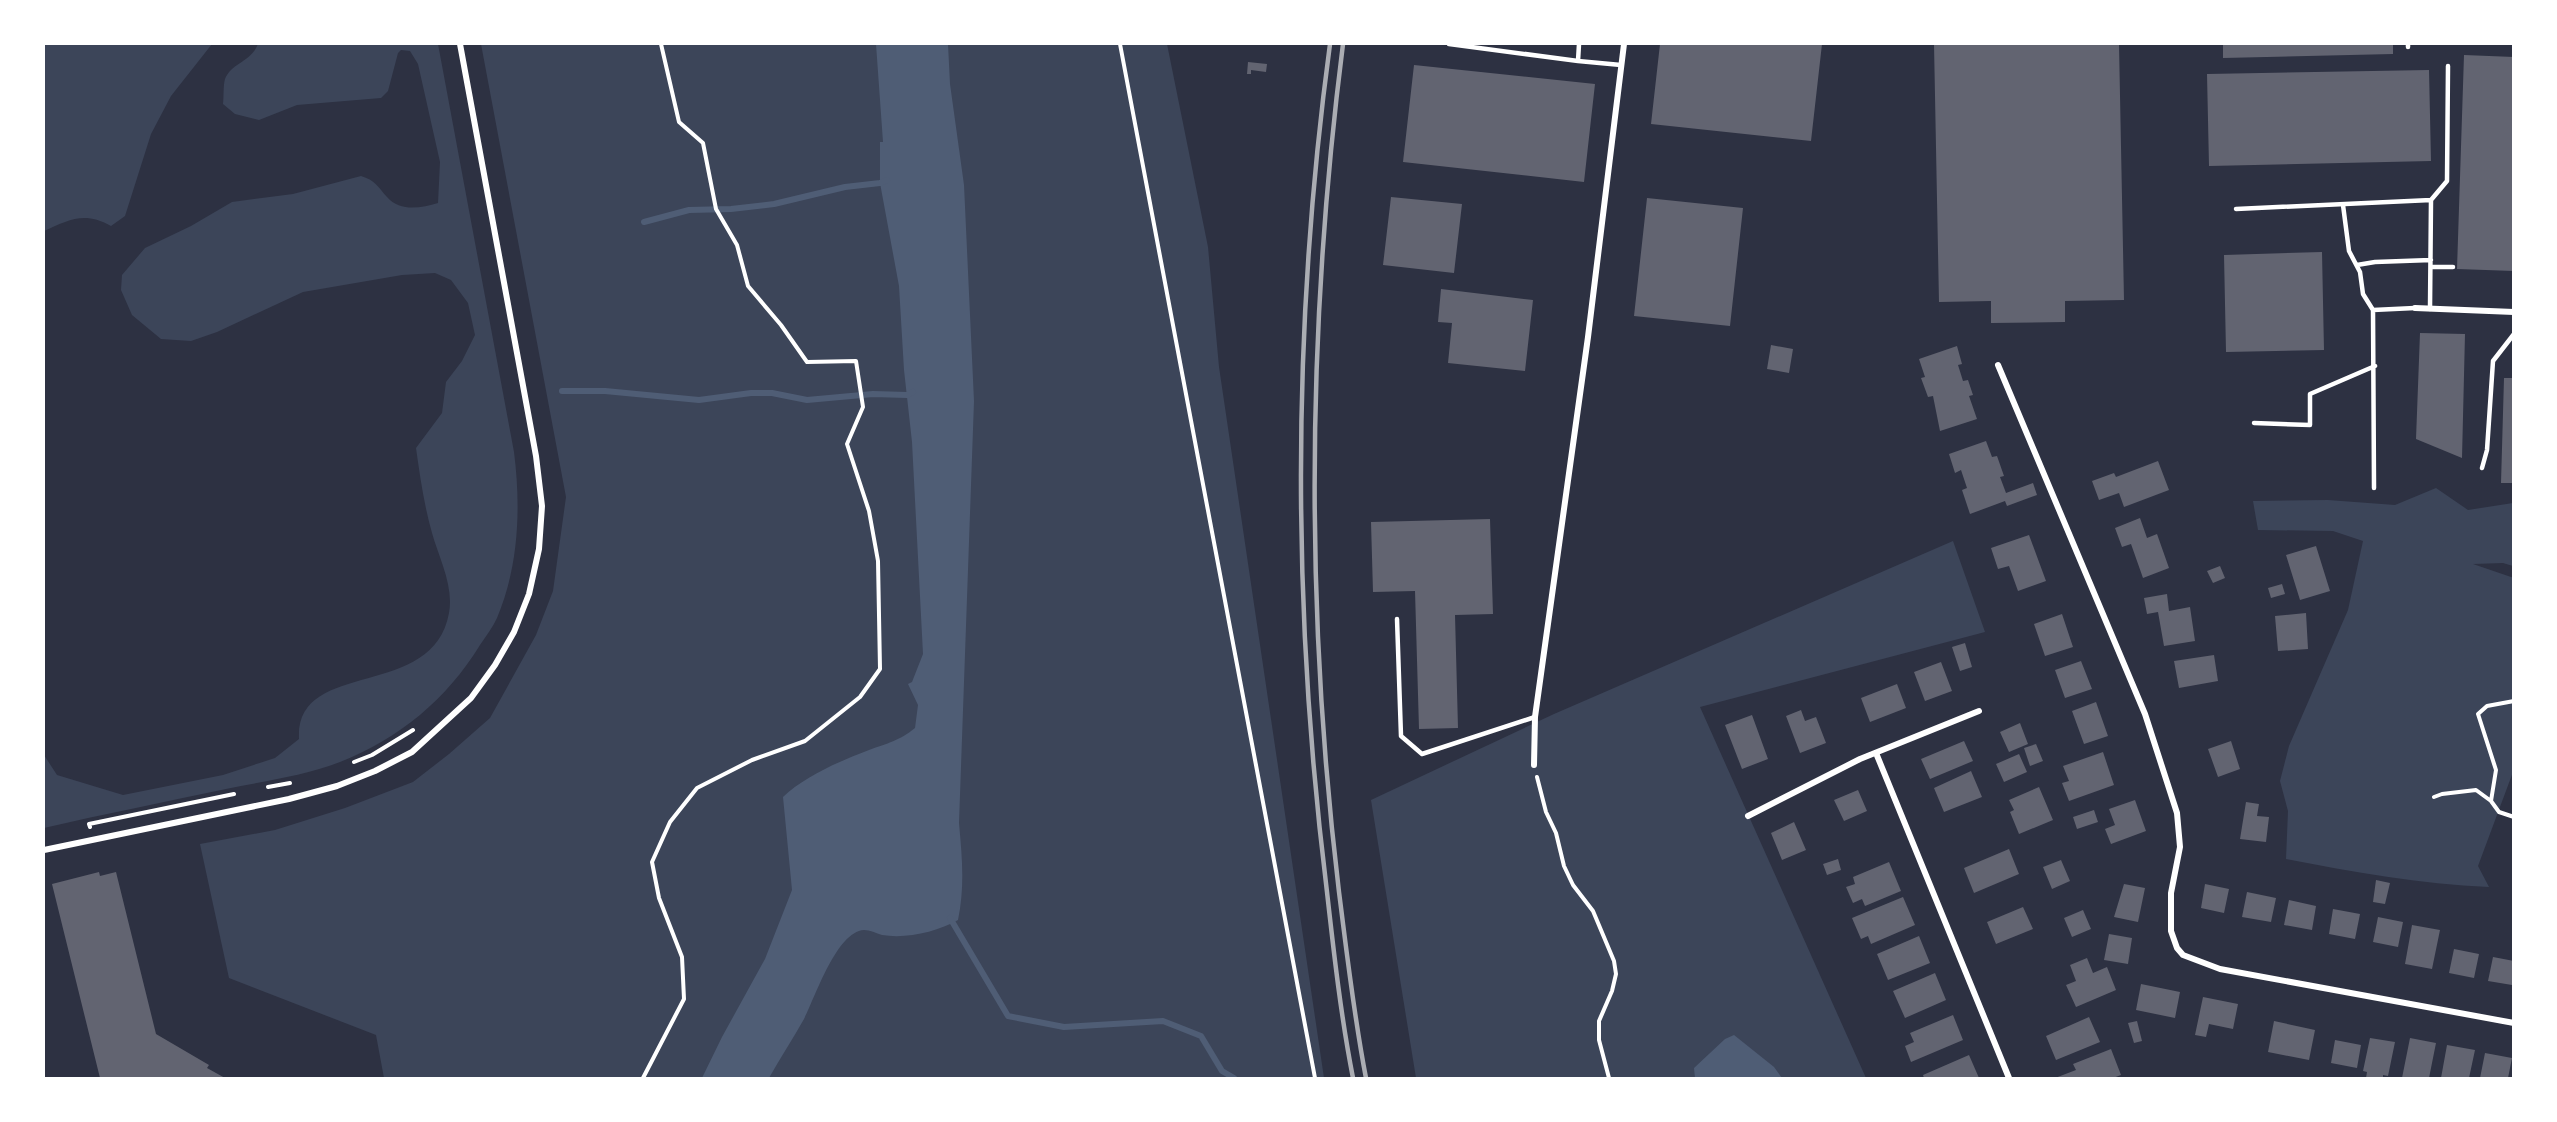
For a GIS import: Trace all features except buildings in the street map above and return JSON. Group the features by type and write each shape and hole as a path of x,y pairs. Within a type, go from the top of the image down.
{"street":[{"path":"44,850 290,799 337,786 375,771 412,752 471,698 495,665 514,632 529,594 539,549 542,506 536,456 460,44"},
{"path":"1534,765 1535,717 1588,337 1624,44"},
{"path":"2415,308 2514,312"},
{"path":"1998,365 2145,714 2177,813 2180,847 2171,893 2170,931 2177,948 2183,955 2220,969 2514,1023"},
{"path":"1748,816 1876,753 1979,711"},
{"path":"1876,753 2009,1078"}],"lane":[{"path":"1449,44 1621,65"},
{"path":"1578,61 1579,44"},
{"path":"2430,309 2431,200 2447,181 2448,66"},
{"path":"2236,210 2431,200"},
{"path":"2343,205 2349,251 2357,266 2363,294 2373,310 2374,488"},
{"path":"2357,266 2375,262 2431,263 2453,267"},
{"path":"2373,310 2415,308"},
{"path":"2482,468 2487,450 2493,361 2514,334"},
{"path":"2254,423 2310,425 2310,394 2375,366"},
{"path":"1397,619 1401,736 1422,754 1535,717"}],"path":[{"path":"643,1078 684,999 682,957 659,898 652,862 670,822 697,788 752,760 805,741 860,697 880,669 878,561 869,511 847,444 863,407 856,361 807,362 781,325 748,286 737,245 716,209 703,143 679,122 662,44"},
{"path":"1120,44 1315,1078"},
{"path":"2491,801 2496,770 2478,714 2487,706 2514,701"},
{"path":"353,763 372,755 419,727"},
{"path":"1534,765 1546,812 1556,833 1564,866 1573,885 1593,911 1614,961 1616,974 1612,991 1599,1021 1599,1040 1609,1078"},
{"path":"257,790 298,781"},
{"path":"2442,788 2442,794"},
{"path":"2434,797 2476,790 2491,801 2499,812 2514,817"},
{"path":"91,829 89,824 235,794"}],"shaded area":[{"path":"44,44 212,44 171,96 151,134 125,216 111,226 101,221 85,218 69,221 44,231"},
{"path":"258,44 438,44 514,452 517,515 510,578 489,632 452,683 437,700 402,729 362,753 312,771 284,778 44,828 44,755 57,775 123,795 223,775 275,758 299,739 304,714 318,697 418,659 438,641 449,613 448,582 429,522 416,448 442,413 446,382 462,361 475,335 468,303 451,280 435,273 402,275 303,292 217,332 191,341 161,339 132,315 121,290 122,275 145,248 191,226 232,202 293,194 361,176 373,182 392,202 398,205 411,208 438,203 440,162 418,64 410,51 401,50 398,53 388,91 381,98 297,105 259,120 235,114 223,104 225,79 232,69 251,55"},
{"path":"481,44 1167,44 1208,247 1219,367 1324,1078 384,1078 376,1035 229,978 200,844 275,830 345,808 413,782 490,718 536,635 553,591 566,497"},
{"path":"876,44 948,44 950,84 964,185 974,401 959,823 962,895 958,920 931,931 911,935 891,936 864,930 854,934 844,942 828,967 804,1019 769,1078 702,1078 765,959 792,890 783,797 802,782 823,770 904,736 915,728 918,705 908,684 912,682 923,654 912,442 904,370 899,286 880,183 880,142 883,142"},
{"path":"2436,488 2468,510 2513,503 2513,566 2503,563 2473,564 2514,578 2513,772 2478,866 2489,887 2361,873 2286,859 2288,811 2280,781 2289,746 2348,610 2363,541 2333,531 2258,530 2253,501 2328,500 2395,505"},
{"path":"1953,541 1985,632 1700,707 1866,1078 1416,1078 1371,800 1554,714"},
{"path":"1734,1035 1774,1067 1782,1078 1695,1078 1694,1068 1725,1039"}],"waterway":[{"path":"644,222 689,210 731,209 774,204 845,187 880,183 887,180"},
{"path":"562,391 605,391 699,400 751,393 772,393 807,400 873,394 907,395 913,392"},
{"path":"950,918 1008,1016 1064,1027 1163,1021 1201,1036 1222,1071 1234,1078"}],"railway":[{"path":"1330,44 1318,150 1303,362 1301,468 1303,574 1307,680 1316,786 1338,985 1353,1078"},
{"path":"1343,44 1322,256 1317,362 1316,574 1320,680 1328,786 1348,962 1366,1078"}]}
